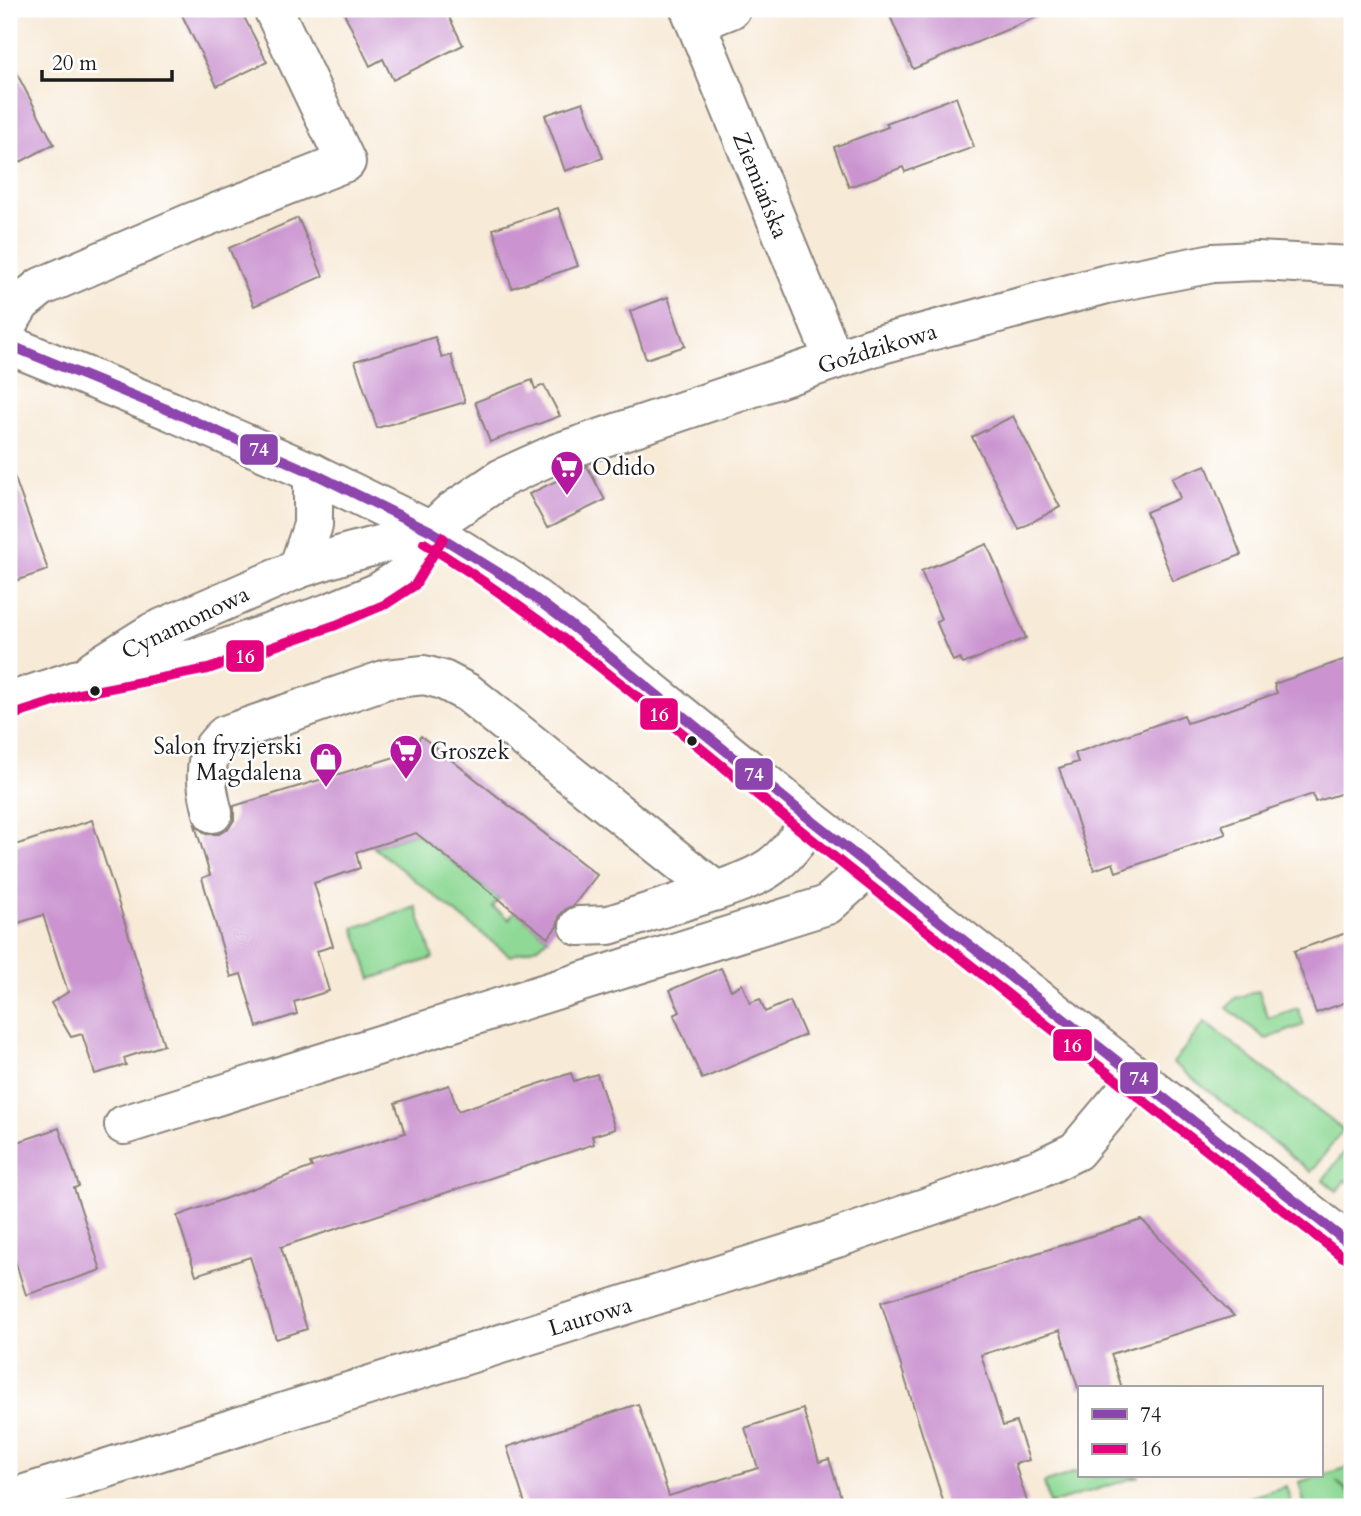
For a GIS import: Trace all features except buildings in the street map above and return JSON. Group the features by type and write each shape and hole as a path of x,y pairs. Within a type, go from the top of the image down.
{"street":[{"path":"9,322 21,303 41,288 190,222 346,162 273,9"},
{"path":"693,16 731,9"},
{"name":"Ziemiańska","path":"693,16 834,360"},
{"name":"Goździkowa","path":"431,531 450,513 502,478 557,453 882,344 1096,287 1213,263 1256,261 1352,266"},
{"path":"9,345 160,406 313,473 431,531 529,593 811,820 1352,1245"},
{"path":"298,569 313,525 313,473"},
{"name":"Cynamonowa","path":"75,680 153,632 298,569 431,531"},
{"name":"Cynamonowa","path":"9,702 75,680 203,656 331,612 379,592 406,573 431,531"},
{"path":"213,813 207,791 207,771 211,750 225,735 387,679 424,675 468,693 716,891"},
{"path":"579,926 609,925 752,879 771,869 787,855 811,820"},
{"path":"124,1125 827,905 855,880 867,864"},
{"name":"Laurowa","path":"9,1499 837,1238 1041,1168 1076,1150 1138,1077"}],"green space":[{"path":"416,833 499,899 493,907 509,919 515,911 548,938 540,946 510,956 373,847"},
{"path":"416,907 433,958 371,979 354,928"},
{"path":"1259,991 1268,1018 1298,1008 1304,1025 1266,1039 1227,1008 1235,998"},
{"path":"1205,1022 1343,1130 1311,1172 1173,1063"},
{"path":"1352,1142 1352,1185 1345,1180 1337,1191 1323,1180"},
{"path":"1352,1466 1352,1484 1347,1490 1336,1481 1352,1497 1352,1507 1305,1507 1299,1482 1322,1478 1322,1475"},
{"path":"1078,1471 1078,1478 1134,1478 1050,1504 1044,1483"},
{"path":"1286,1486 1292,1507 1219,1507"}],"transit line":[{"name":"74","path":"9,345 313,473 431,531 512,581 1352,1246"},
{"name":"16","path":"13,715 79,694 208,669 336,625 386,604 415,585 443,538"},
{"name":"16","path":"424,543 526,611 624,686 814,841 1343,1257"}],"place":[{"name":"Odido","path":"567,497"},
{"name":"Groszek","path":"406,781"},
{"name":"Salon fryzjerski Magdalena","path":"326,789"}]}
